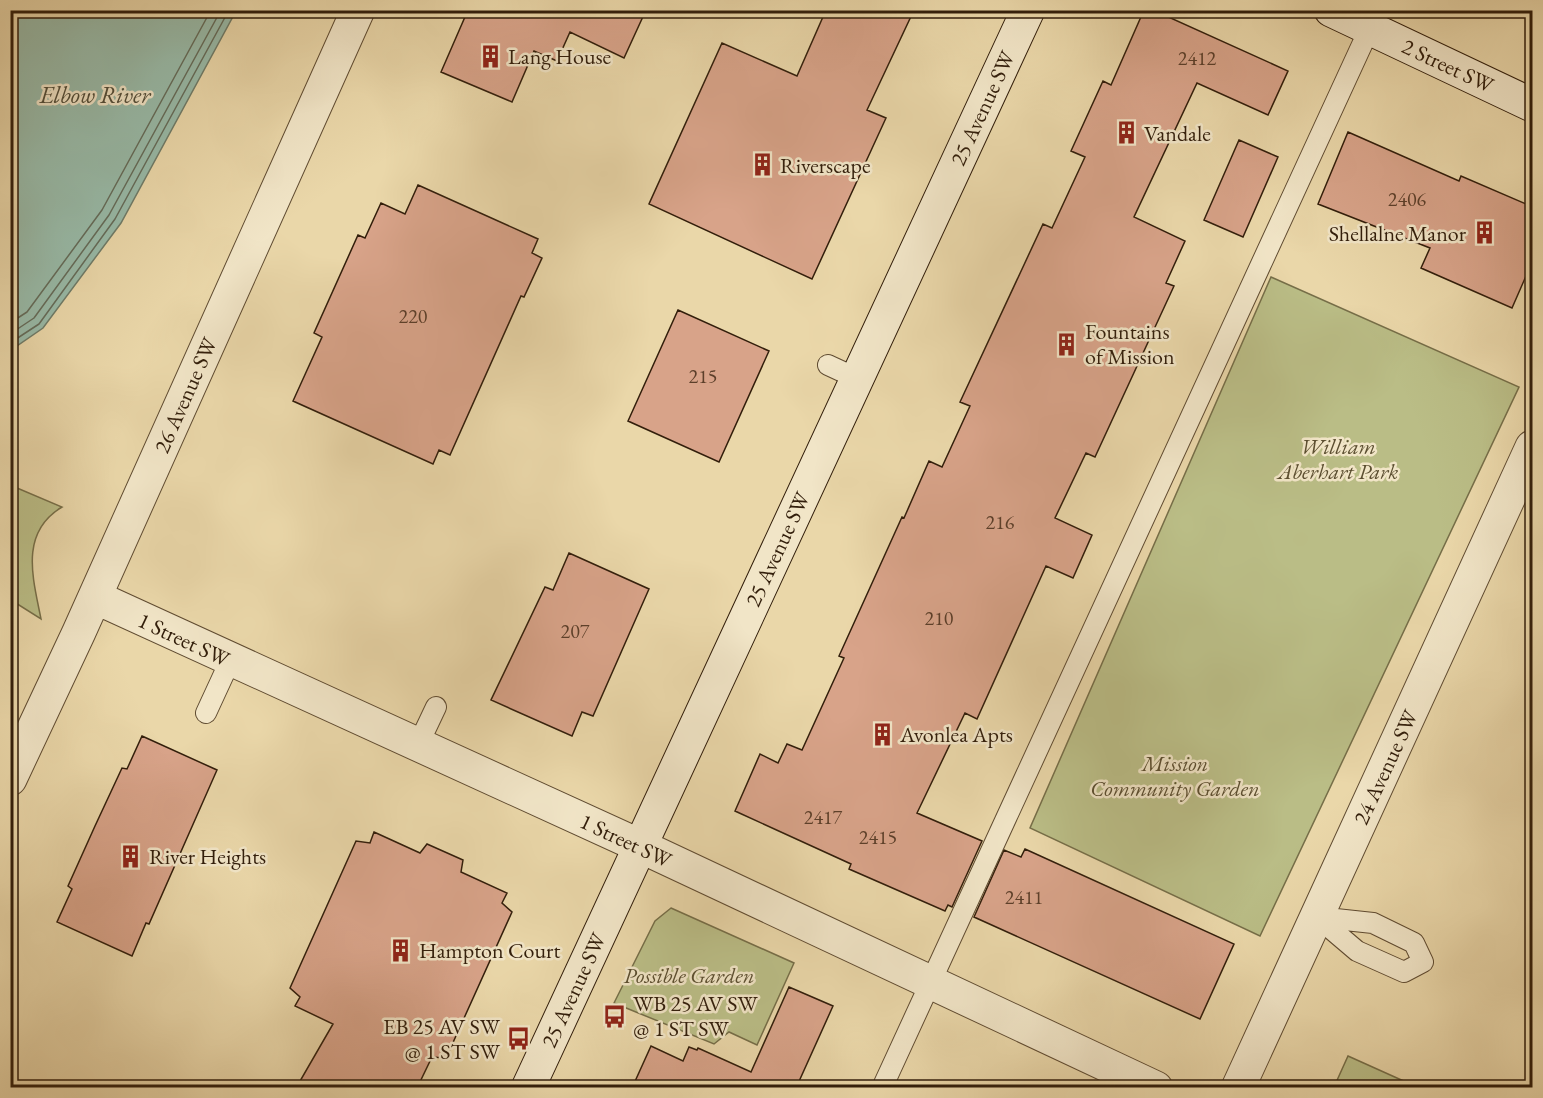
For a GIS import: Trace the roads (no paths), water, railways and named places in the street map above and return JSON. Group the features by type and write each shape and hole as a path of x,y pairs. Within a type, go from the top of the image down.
{"street":[{"name":"26 Avenue SW","path":"10,779 95,597 358,10"},
{"name":"25 Avenue SW","path":"528,1088 638,845 842,372 1028,10"},
{"name":"2 Street SW","path":"1331,10 1374,20 1533,105"},
{"name":"24 Avenue SW","path":"1238,1088 1533,447"},
{"name":"1 Street SW","path":"95,597 230,661 638,845 1156,1088"}],"lane":[{"path":"882,1088 1374,20"},
{"path":"206,713 230,661"},
{"path":"418,745 436,707"},
{"path":"1317,917 1373,923 1414,943 1422,962 1404,972 1358,951 1317,917"}],"water":[{"name":"Elbow River","path":"11,10 236,11 121,223 43,328 11,350"}],"place":[{"name":"Lang House","path":"490,56"},
{"name":"Vandale","path":"1126,133"},
{"name":"Riverscape","path":"762,165"},
{"name":"Shellalne Manor","path":"1484,233"},
{"name":"Fountains of Mission","path":"1067,344"},
{"name":"Avonlea Apts","path":"882,734"},
{"name":"River Heights","path":"131,856"},
{"name":"Hampton Court","path":"401,950"},
{"name":"WB 25 AV SW @ 1 ST SW","path":"615,1016"},
{"name":"EB 25 AV SW @ 1 ST SW","path":"518,1039"}],"park label":[{"name":"William Aberhart Park","path":"1338,458"},
{"name":"Mission Community Garden","path":"1175,776"},
{"name":"Possible Garden","path":"689,975"}]}
